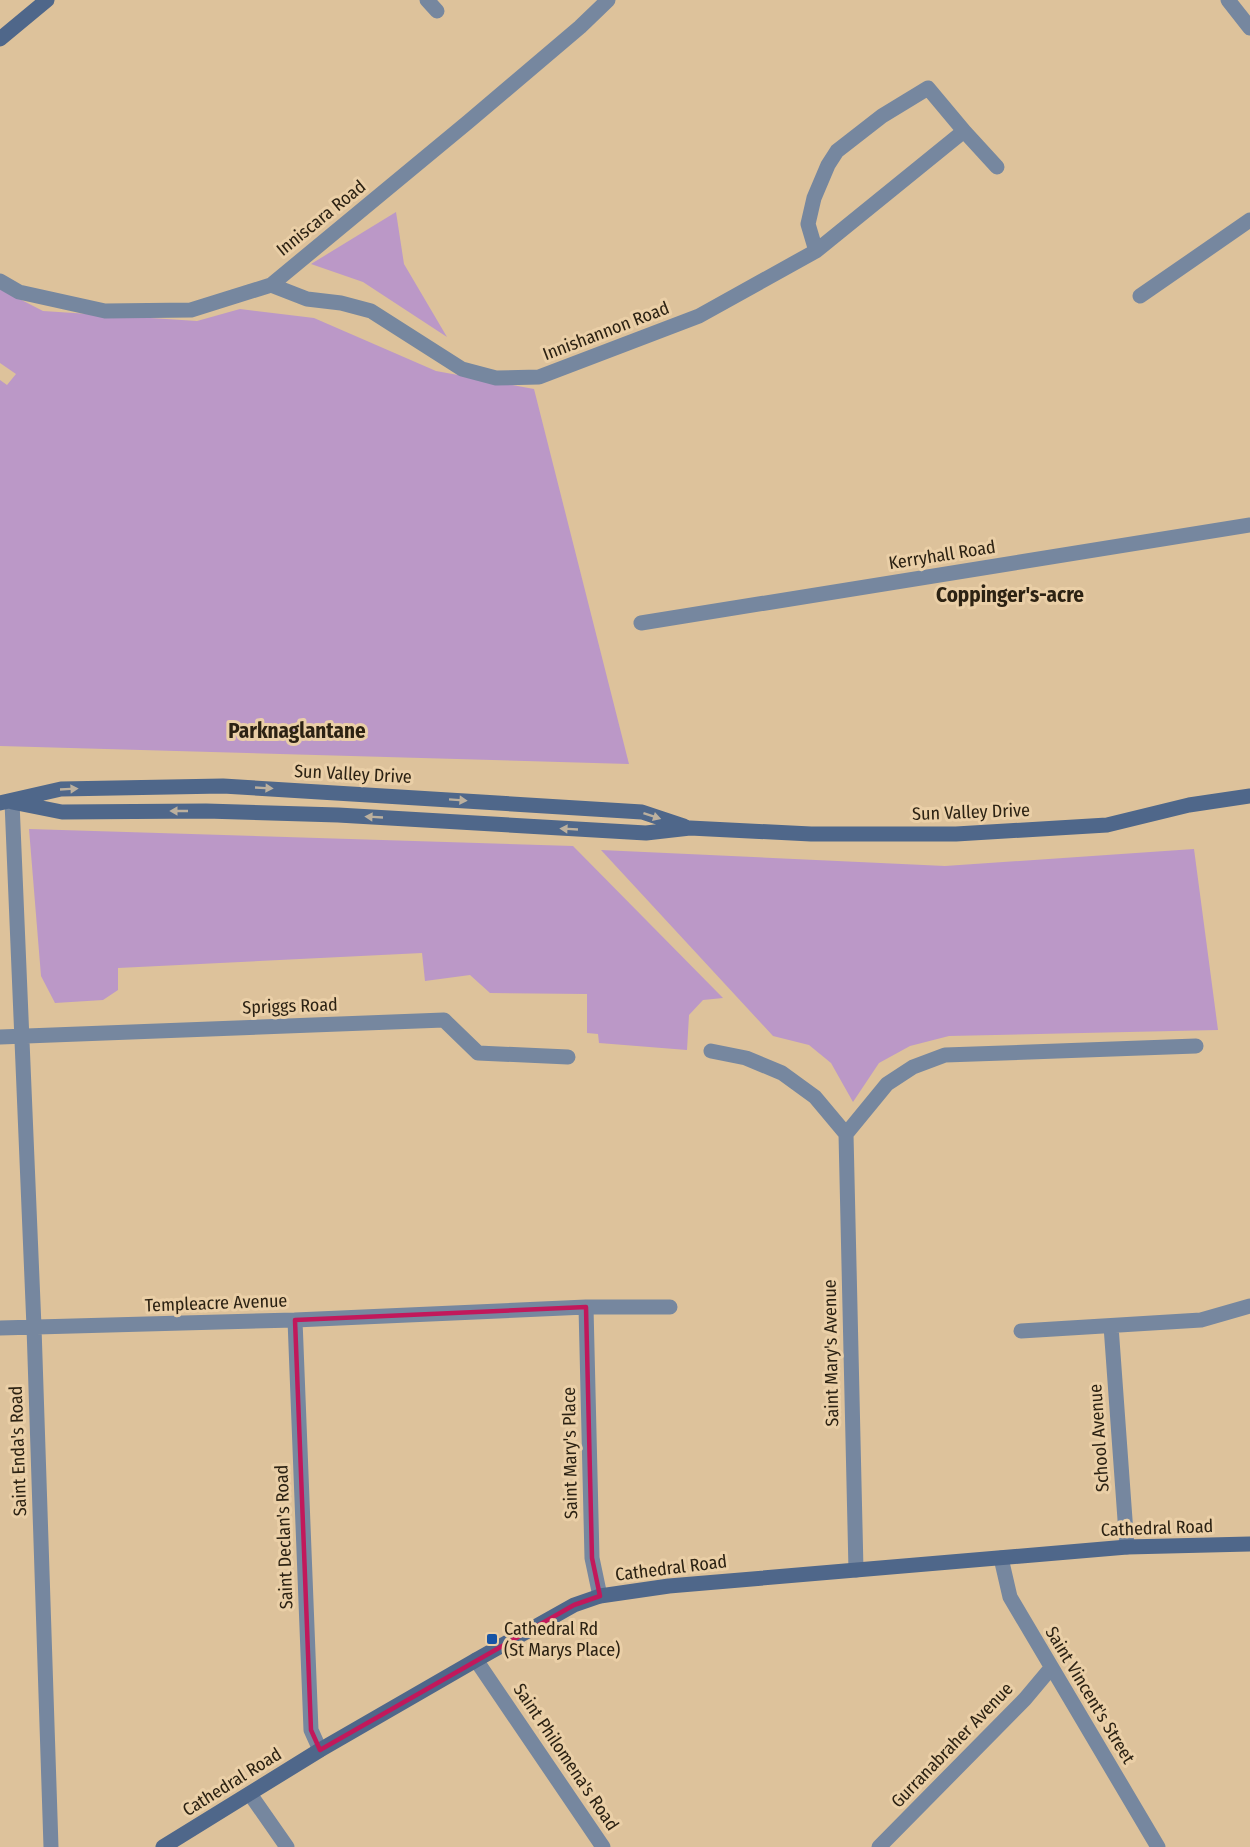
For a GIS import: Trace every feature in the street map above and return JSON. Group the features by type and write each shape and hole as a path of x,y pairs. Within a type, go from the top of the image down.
{"street":[{"name":"Inniscara Road","path":"0,281 19,292 105,311 191,310 271,285 580,27 608,0"},
{"path":"1228,0 1250,28"},
{"path":"0,39 39,3"},
{"path":"816,251 808,224 828,165 842,147 882,116 928,88 997,167"},
{"name":"Innishannon Road","path":"271,285 307,299 341,303 371,311 462,369 496,378 539,377 699,316 816,251 964,131"},
{"path":"1140,296 1250,220"},
{"name":"Kerryhall Road","path":"641,623 1250,525"},
{"name":"Sun Valley Drive","path":"6,802 61,789 223,786 642,812 690,828"},
{"path":"318,815 319,791"},
{"name":"Sun Valley Drive","path":"6,802 62,812 206,811 318,815 646,833 690,828 812,834 956,834 1107,825 1189,805 1250,795"},
{"name":"Saint Enda's Road","path":"6,802 34,1327 51,1847"},
{"name":"Spriggs Road","path":"0,1037 444,1020 478,1053 568,1057"},
{"path":"711,1050 746,1058 782,1073 815,1096 846,1134 887,1084 913,1067 945,1055 1196,1047"},
{"name":"Saint Mary's Avenue","path":"846,1134 856,1570"},
{"path":"1022,1330 1201,1320 1250,1306"},
{"path":"586,1307 670,1307"},
{"name":"Templeacre Avenue","path":"0,1328 295,1320 586,1307"},
{"name":"Saint Mary's Place","path":"586,1307 592,1558 600,1596"},
{"name":"Saint Declan's Road","path":"295,1320 311,1730 320,1750"},
{"name":"School Avenue","path":"1111,1326 1127,1547"},
{"name":"Cathedral Road","path":"163,1847 320,1750 476,1660 574,1605 600,1596 669,1586 1127,1547 1250,1544"},
{"name":"Saint Vincent's Street","path":"1001,1558 1010,1597 1158,1847"},
{"name":"Saint Philomena's Road","path":"476,1660 603,1847"},
{"name":"Gurranabraher Avenue","path":"879,1847 1025,1698 1051,1668"},
{"path":"250,1794 287,1847"}],"highlighted area":[{"path":"586,1307 592,1558 600,1596 574,1605 320,1750 311,1730 295,1320"}],"shaded area":[{"path":"396,212 404,264 447,337 363,282 311,264"},
{"path":"0,289 43,311 197,321 240,309 314,318 436,371 534,389 629,764 0,746 0,380 7,385 16,374 0,363"},
{"path":"29,829 573,846 723,998 703,1000 689,1015 687,1050 599,1043 598,1034 587,1033 587,994 490,993 470,975 425,981 422,953 118,968 118,990 103,1000 55,1003 41,976"},
{"path":"1194,849 1218,1030 949,1036 910,1046 879,1063 853,1102 831,1063 809,1045 773,1036 601,850 945,866"}],"place":[{"name":"Cathedral Rd (St Marys Place)","path":"492,1639"}],"district":[{"name":"Coppinger's-acre","path":"1010,595"},
{"name":"Parknaglantane","path":"297,731"}]}
